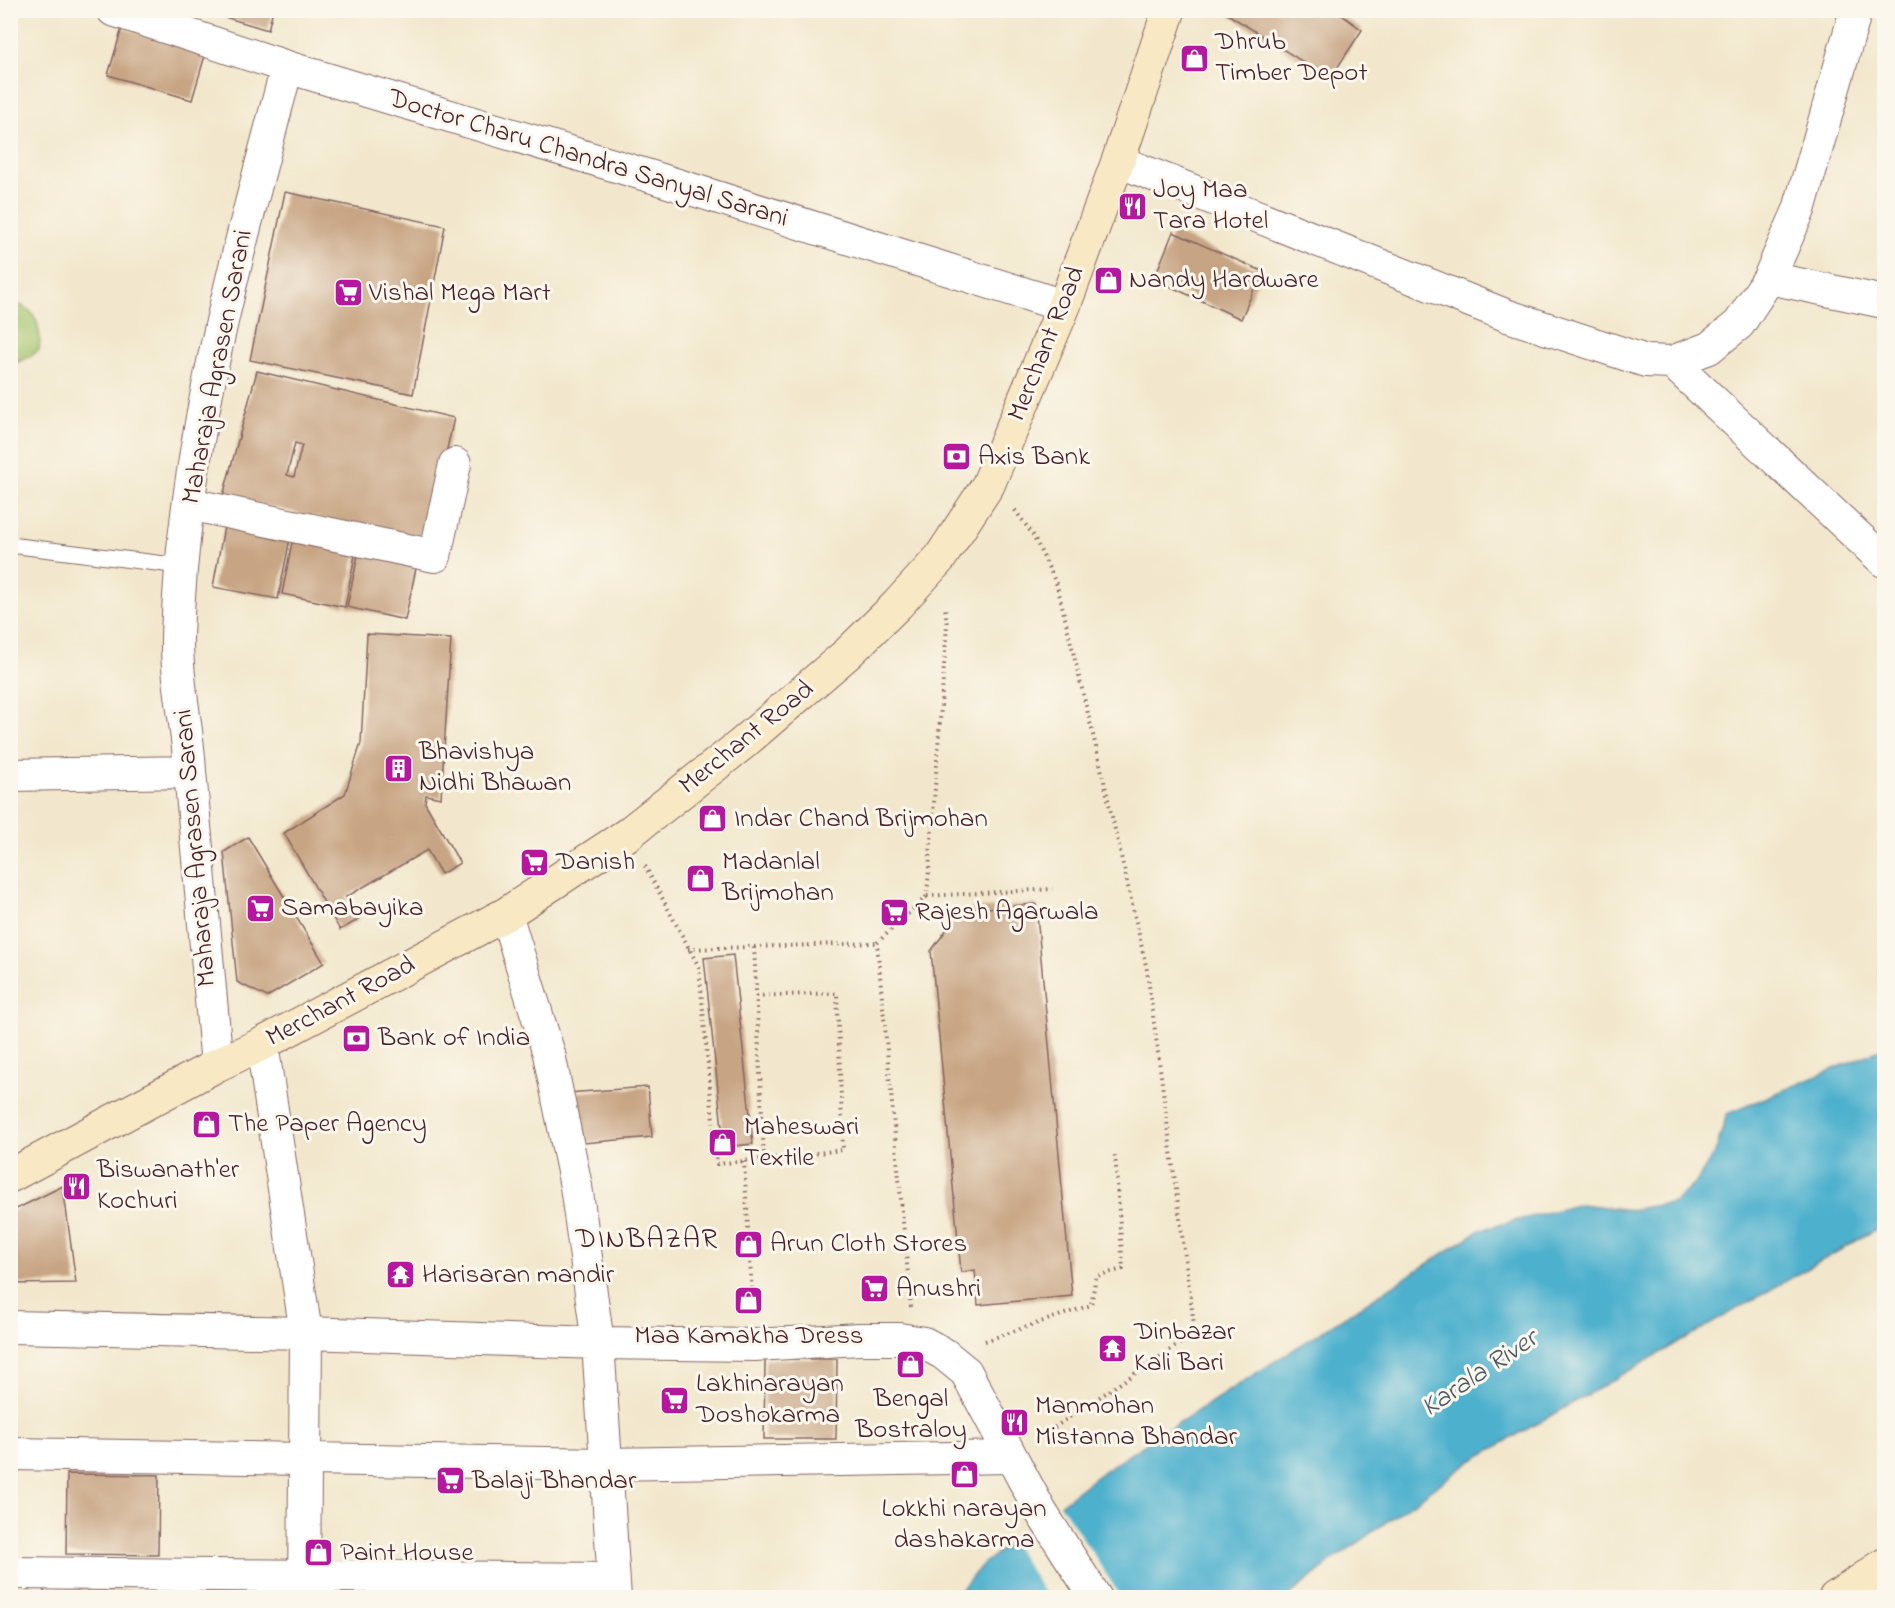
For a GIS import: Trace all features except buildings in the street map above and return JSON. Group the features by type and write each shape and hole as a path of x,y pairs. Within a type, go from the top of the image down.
{"street":[{"name":"Doctor Charu Chandra Sanyal Sarani","path":"113,10 287,67 1064,306"},
{"name":"Merchant Road","path":"10,1176 216,1065 262,1044 507,915 628,834 742,744 848,653 940,558 988,485 1064,306 1118,161 1169,10"},
{"path":"1118,161 1508,316 1646,361 1672,362 1709,348 1739,324 1769,278 1799,210 1856,10"},
{"name":"Maharaja Agrasen Sarani","path":"216,1065 190,772 189,738 183,709 177,639 182,567 205,398 221,324 287,67"},
{"path":"1769,278 1884,302"},
{"path":"1672,362 1884,561"},
{"path":"189,504 435,556 455,464"},
{"path":"10,775 190,772"},
{"path":"10,1573 304,1587 614,1588 598,1343 576,1186 549,1054 507,915"},
{"path":"262,1044 306,1334 304,1587"},
{"path":"10,1327 598,1343 755,1345 860,1339 924,1343 944,1354 966,1372 1041,1512 1096,1598"},
{"path":"10,1454 606,1464 1011,1457"},
{"path":"1836,1598 1884,1565"}],"lane":[{"path":"10,545 182,567"}],"path":[{"path":"988,485 1023,520 1033,535 1057,585 1147,970 1195,1327 1191,1336 1011,1457"},
{"path":"927,896 947,625 940,558"},
{"path":"628,834 699,967 717,1164 843,1150 837,993 756,996"},
{"path":"688,949 754,945 877,943 927,896 1053,889"},
{"path":"877,943 914,1341"},
{"path":"754,945 764,1159"},
{"path":"944,1354 1091,1305 1096,1276 1123,1269 1115,1154"},
{"path":"744,1161 755,1345"}],"green space":[{"path":"11,304 20,305 32,313 38,326 40,342 39,350 11,365"}],"water":[{"name":"Karala River","path":"1884,1048 1884,1225 1473,1460 1333,1560 1287,1597 954,1598 983,1564 1105,1470 1480,1230 1580,1204 1631,1210 1675,1202 1698,1180 1716,1150 1727,1114"}],"pier":[{"path":"1059,1502 1121,1597 1047,1597 1010,1539"}],"place":[{"name":"Dhrub Timber Depot","path":"1194,58"},
{"name":"Joy Maa Tara Hotel","path":"1132,206"},
{"name":"Nandy Hardware","path":"1108,280"},
{"name":"Vishal Mega Mart","path":"348,293"},
{"name":"Axis Bank","path":"957,457"},
{"name":"Bhavishya Nidhi Bhawan","path":"398,768"},
{"name":"Indar Chand Brijmohan","path":"713,819"},
{"name":"Danish","path":"535,862"},
{"name":"Madanlal Brijmohan","path":"701,878"},
{"name":"Samabayika","path":"260,908"},
{"name":"Rajesh Agarwala","path":"894,912"},
{"name":"Bank of India","path":"357,1038"},
{"name":"The Paper Agency","path":"207,1124"},
{"name":"Maheswari Textile","path":"723,1143"},
{"name":"Biswanath'er Kochuri","path":"76,1186"},
{"name":"Arun Cloth Stores","path":"749,1244"},
{"name":"Harisaran mandir","path":"401,1275"},
{"name":"Anushri","path":"875,1289"},
{"name":"Maa Kamakha Dress","path":"749,1301"},
{"name":"Dinbazar Kali Bari","path":"1113,1348"},
{"name":"Bengal Bostraloy","path":"911,1364"},
{"name":"Lakhinarayan Doshokarma","path":"675,1400"},
{"name":"Manmohan Mistanna Bhandar","path":"1014,1422"},
{"name":"Lokkhi narayan dashakarma","path":"964,1474"},
{"name":"Balaji Bhandar","path":"451,1481"},
{"name":"Paint House","path":"319,1553"}],"district":[{"name":"DINBAZAR","path":"647,1240"}]}
